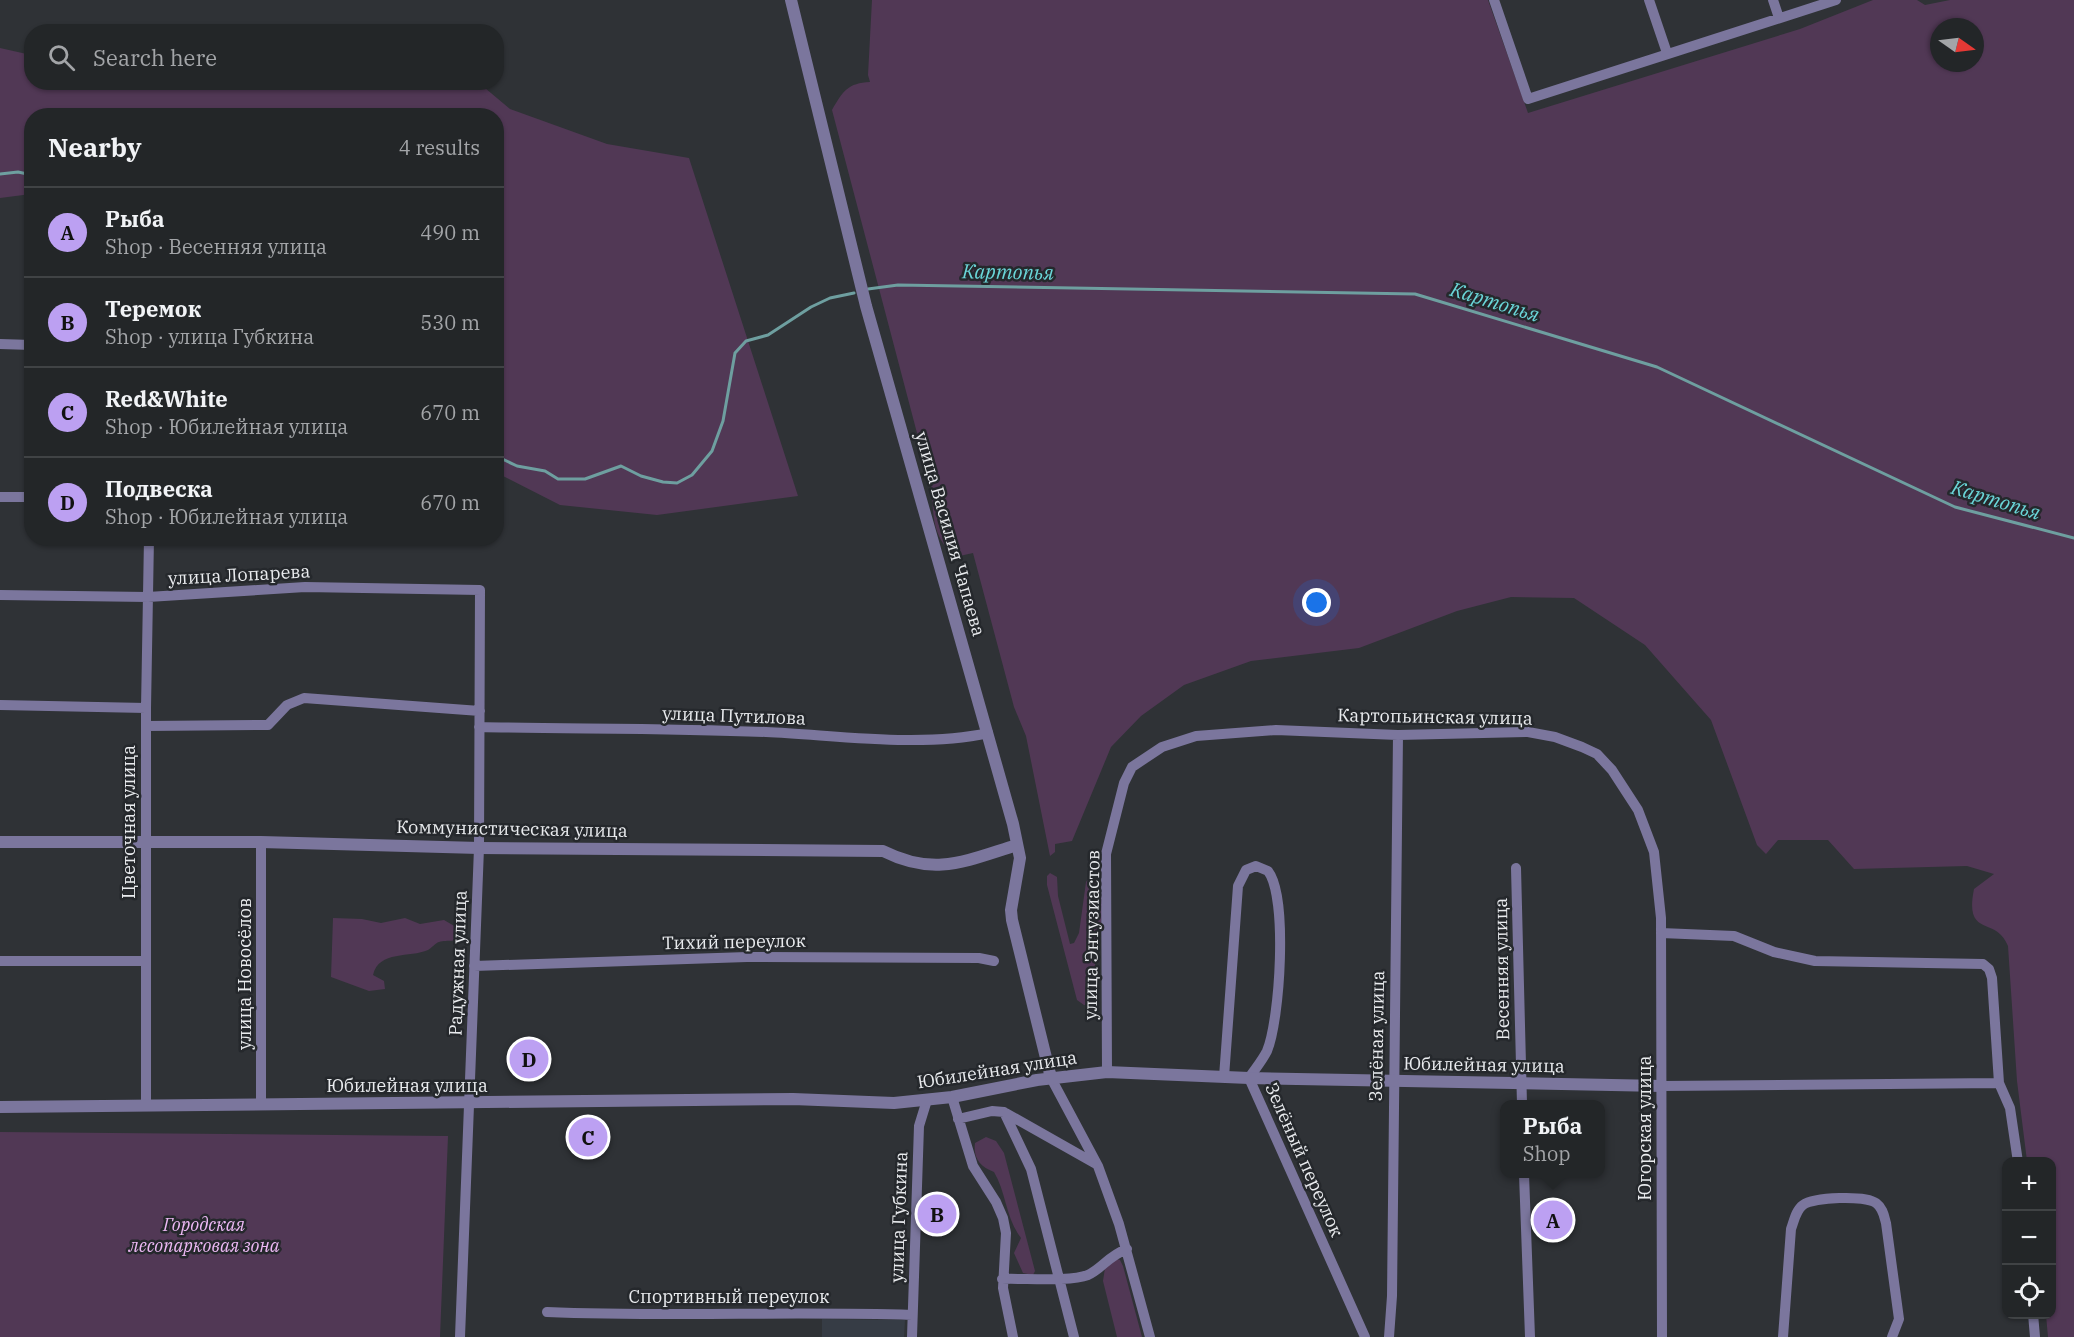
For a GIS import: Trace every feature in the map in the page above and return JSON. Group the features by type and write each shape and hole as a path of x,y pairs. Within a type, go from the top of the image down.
{"street":[{"name":"улица Василия Чапаева","path":"791,0 866,306 988,733 1017,845 1020,858 1011,910 1012,920 1051,1078"},
{"path":"1494,0 1528,99 1836,0"},
{"path":"1649,0 1667,53"},
{"path":"1773,0 1779,18"},
{"path":"0,344 24,345"},
{"path":"0,497 24,497"},
{"name":"Цветочная улица","path":"146,1107 146,708 149,546"},
{"name":"улица Лопарева","path":"0,595 148,597 305,587 480,590"},
{"name":"Радужная улица","path":"460,1337 479,848 480,590"},
{"path":"146,726 268,725 295,699 304,698 480,711"},
{"path":"0,705 146,708"},
{"name":"улица Путилова","path":"479,727 762,732 904,739 968,737 988,733"},
{"name":"Картопьинская улица","path":"1196,736 1276,730 1398,735 1528,732 1555,737 1597,754 1626,788 1647,831 1658,876 1661,918"},
{"name":"Зелёная улица","path":"1389,1337 1392,1296 1398,735"},
{"name":"улица Энтузиастов","path":"1107,1072 1106,854 1124,783 1132,767 1162,747 1196,736"},
{"name":"Коммунистическая улица","path":"0,842 261,842 479,848 741,848 883,851 923,866 945,866 1017,845"},
{"name":"улица Новосёлов","path":"261,842 261,1105"},
{"name":"Зелёный переулок","path":"1224,1077 1238,886 1246,870 1256,866 1268,871 1276,885 1280,906 1278,989 1267,1051 1249,1078 1365,1337"},
{"name":"Весенняя улица","path":"1516,868 1522,1100"},
{"name":"Югорская улица","path":"1661,918 1662,1337"},
{"path":"1661,933 1734,936 1774,952 1815,960 1983,964 1989,969 1992,978 1999,1083 2010,1108 2017,1157"},
{"name":"Тихий переулок","path":"474,966 747,957 979,958 994,961"},
{"path":"0,961 146,961"},
{"name":"Юбилейная улица","path":"0,1107 783,1099 894,1103 952,1097 1051,1078 1107,1072 1249,1078 1662,1086 1999,1083"},
{"path":"1051,1078 1098,1166 1127,1249 1150,1337"},
{"path":"952,1097 973,1166 996,1202 1003,1218 1006,1233 1002,1279 1013,1337"},
{"name":"улица Губкина","path":"912,1337 919,1126 927,1100"},
{"path":"958,1119 993,1111 1004,1112 1098,1166"},
{"path":"1004,1112 1031,1169 1074,1337"},
{"path":"1524,1178 1530,1337"},
{"path":"1783,1337 1791,1229 1801,1206 1813,1200 1862,1198 1875,1201 1882,1209 1886,1223 1899,1319 1892,1337"},
{"path":"1002,1279 1059,1278 1090,1274 1109,1257 1127,1249"},
{"name":"Спортивный переулок","path":"547,1312 602,1315 818,1312 912,1315"},
{"path":"2033,1319 2035,1337"}],"shaded area":[{"path":"822,1319 905,1320 904,1337 822,1337"}],"green space":[{"path":"872,0 1488,0 1528,113 1800,29 1873,0 1917,0 1925,5 1950,0 2074,0 2074,1337 2048,1337 2046,1319 2056,1319 2056,1157 2026,1157 2017,1081 2008,946 2003,937 1977,921 1973,915 1974,889 1994,874 1967,866 1854,869 1828,840 1778,840 1766,854 1757,845 1711,720 1645,645 1574,598 1511,597 1457,611 1359,648 1251,661 1184,685 1141,716 1111,747 1072,841 1055,844 1055,852 1050,856 1026,736 1014,707 973,553 955,557 938,534 932,490 832,110 839,98 851,86 870,82 868,75"},
{"path":"0,48 24,53 24,90 487,90 510,109 607,144 689,158 798,496 657,515 560,505 504,477 504,108 24,108 24,195 0,198"},
{"path":"1050,873 1057,877 1058,896 1070,944 1074,943 1079,933 1086,882 1089,878 1100,892 1102,915 1095,958 1097,988 1092,1005 1084,1005 1077,1000 1047,885 1047,876"},
{"path":"333,918 362,919 381,923 405,918 420,924 444,920 456,927 461,935 454,940 442,941 428,950 388,958 376,967 373,975 384,981 385,989 369,991 331,977"},
{"name":"Городская лесопарковая зона","path":"0,1132 448,1136 440,1337 0,1337"},
{"path":"986,1137 996,1141 1004,1153 1035,1271 1033,1275 1023,1273 1014,1253 1021,1238 1012,1222 998,1180 994,1172 981,1165 976,1157 975,1143"},
{"path":"1115,1258 1120,1260 1123,1266 1142,1337 1117,1337 1103,1281 1105,1268"}],"waterway":[{"name":"Картопья","path":"0,174 24,173"},
{"name":"Картопья","path":"868,289 898,285 1415,294 1657,367 1955,507 2074,538"},
{"name":"Картопья","path":"504,460 517,466 545,471 558,479 585,479 621,466 641,476 677,483 692,475 712,451 723,421 735,353 746,341 768,335 811,307 830,298 854,293"}],"place":[{"name":"Подвеска","path":"529,1059"},
{"name":"Red&White","path":"588,1137"},
{"name":"Теремок","path":"937,1214"},
{"name":"Рыба","path":"1553,1220"}]}
